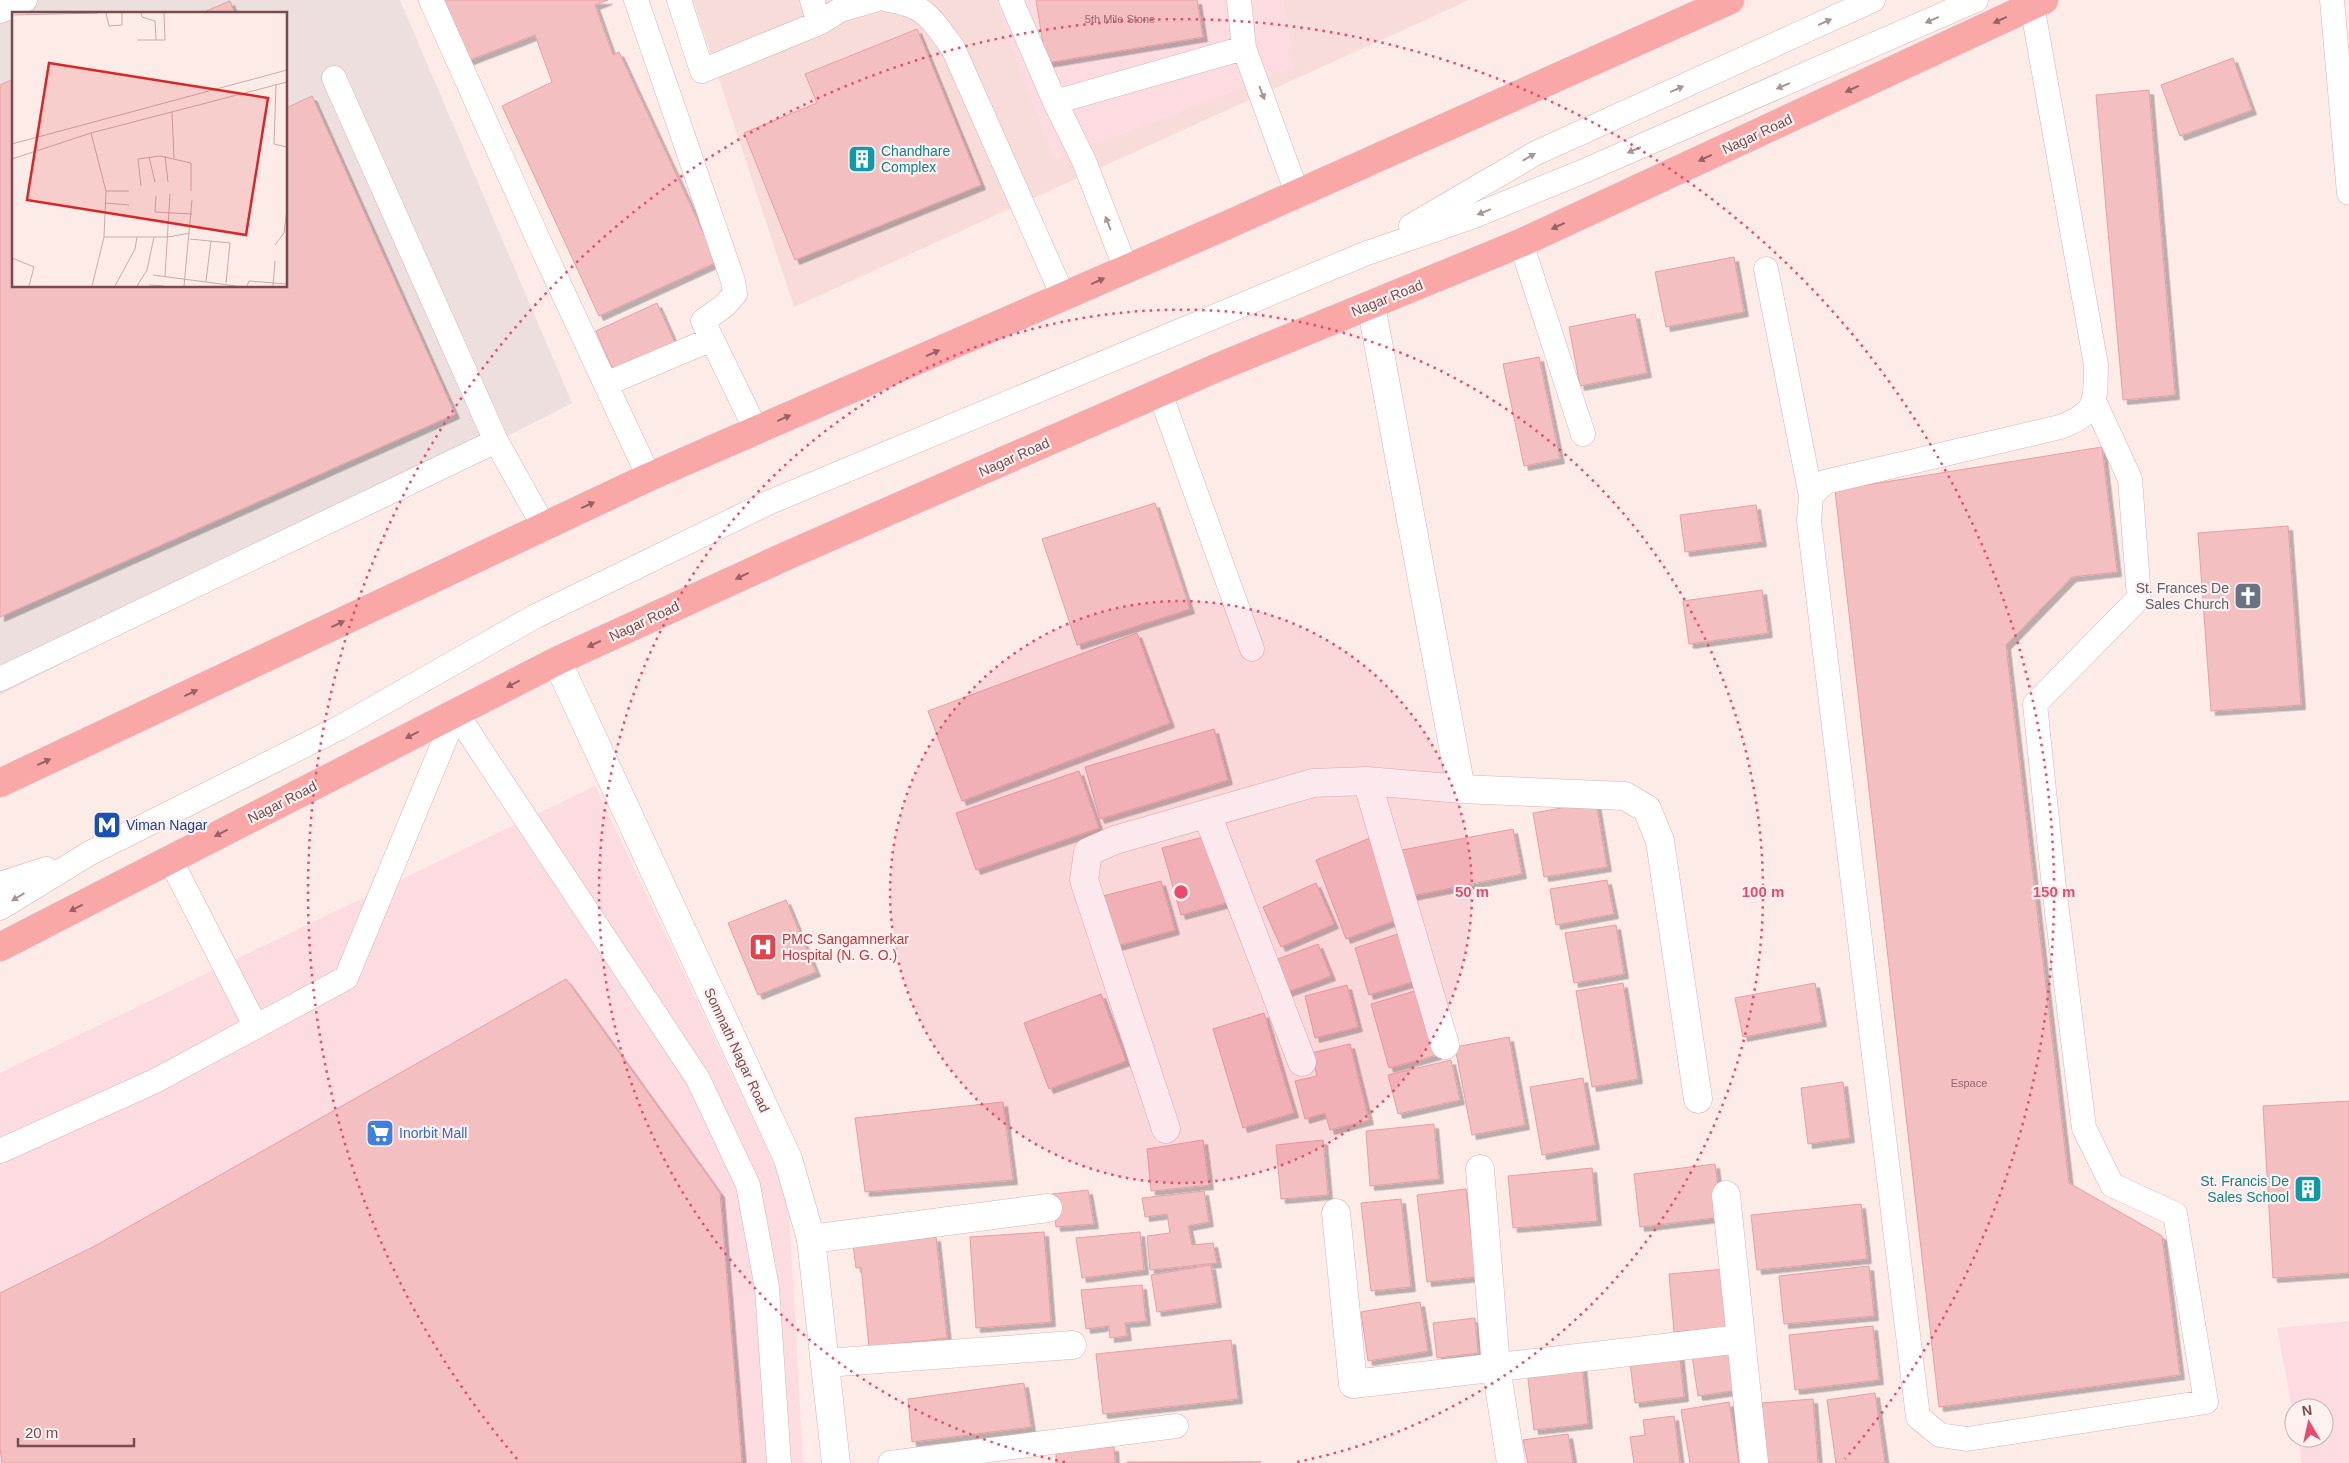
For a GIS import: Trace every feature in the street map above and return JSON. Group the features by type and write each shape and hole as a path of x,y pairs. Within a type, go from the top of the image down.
{"highway":[{"path":"0,783 543,525 649,477 1126,269 1730,0"},
{"name":"Nagar Road","path":"0,947 557,661 786,556 1277,342 1521,243 2038,3"}],"street":[{"path":"1371,305 1461,789"},
{"name":"Somnath Nagar Road","path":"557,661 788,1159 811,1239 836,1463"},
{"path":"1367,781 1445,1045"},
{"path":"1166,1129 1084,880 1088,852 1115,840 1313,784 1367,781 1461,789 1625,796 1647,809 1660,841 1698,1099"},
{"path":"1207,814 1302,1062"},
{"path":"1480,1169 1496,1367 1511,1463"},
{"path":"1726,1195 1754,1463"},
{"path":"811,1239 1048,1208"},
{"path":"1336,1213 1353,1384 1741,1339"},
{"path":"825,1363 1072,1345"}],"lane":[{"path":"0,11 25,0"},
{"path":"431,0 649,477"},
{"path":"636,0 733,281 735,294 724,306 703,321 756,430"},
{"path":"680,0 702,70 819,23 840,10 875,0"},
{"path":"812,0 819,23"},
{"path":"888,0 911,4 931,18 953,48 1063,296"},
{"path":"1012,0 1054,102 1084,161 1126,269"},
{"path":"1238,0 1244,48 1297,193"},
{"path":"1367,253 1536,153 1873,0"},
{"path":"0,908 90,853 341,727 534,617 770,502 1367,253 1469,218 1584,171 1976,0"},
{"path":"2332,0 2349,193"},
{"path":"1766,269 1811,496 1809,521 1813,559 1918,1417 1940,1435 1967,1439 2206,1402 2175,1214 2112,1185 2084,1128 2054,887 2035,704 2138,598 2130,479 2094,403 2096,365 2038,3"},
{"path":"1054,102 1244,48"},
{"path":"334,78 496,441 543,525"},
{"path":"1521,243 1584,434"},
{"path":"606,384 712,340"},
{"path":"1160,393 1252,649"},
{"path":"1811,496 1825,482 2060,426 2080,419 2094,403"},
{"path":"0,679 496,441"},
{"path":"0,1151 155,1081 346,978 456,713"},
{"path":"456,713 698,1079 748,1185 767,1288 779,1463"},
{"path":"0,884 90,853"},
{"path":"170,860 256,1026"},
{"path":"890,1463 1176,1426"}],"shaded area":[{"path":"0,0 400,0 572,403 0,695"},
{"path":"693,0 1469,0 794,307"},
{"path":"994,0 1284,0 1294,68 1054,161"},
{"name":"Inorbit Mall","path":"595,786 788,1193 803,1463 0,1463 0,1073"},
{"path":"2349,1321 2349,1463 2302,1463 2300,1448 2334,1448 2334,1398 2290,1398 2277,1328"}],"building":[{"path":"438,0 608,0 595,5 613,55 619,52 717,262 599,316 502,106 552,82 535,35 462,63"},
{"path":"1036,0 1197,0 1203,37 1046,63"},
{"path":"230,1 234,12 204,12"},
{"name":"Chandhare Complex","path":"917,29 981,185 795,260 744,133 817,103 805,74"},
{"path":"2233,58 2252,110 2180,136 2161,85"},
{"path":"12,80 12,288 288,288 288,107 312,96 455,414 0,617 0,85"},
{"path":"2149,90 2175,395 2123,400 2096,95"},
{"path":"1734,257 1744,312 1666,327 1655,272"},
{"path":"657,303 675,343 613,370 596,331"},
{"path":"1635,314 1647,373 1580,386 1569,327"},
{"path":"1539,357 1560,459 1524,466 1503,364"},
{"path":"2102,447 2117,572 2072,577 2006,645 2069,1183 2162,1236 2180,1375 1939,1407 1835,490"},
{"path":"1155,503 1190,609 1077,645 1042,539"},
{"path":"1756,505 1762,542 1685,552 1680,515"},
{"path":"2288,526 2301,705 2211,711 2198,533"},
{"path":"1762,590 1768,633 1689,644 1683,601"},
{"path":"1137,633 1170,723 962,801 928,711"},
{"path":"1214,729 1228,780 1100,819 1085,767"},
{"path":"1079,771 1099,828 976,870 956,813"},
{"path":"1596,802 1607,867 1544,877 1533,813"},
{"path":"1513,829 1522,874 1411,896 1402,850"},
{"path":"1207,836 1226,903 1181,915 1162,848"},
{"path":"1370,838 1401,918 1346,939 1316,860"},
{"path":"1607,880 1614,914 1556,925 1550,889"},
{"path":"1161,881 1175,930 1117,946 1103,896"},
{"path":"1316,883 1334,924 1281,947 1263,907"},
{"path":"786,900 816,972 758,995 728,923"},
{"path":"1616,925 1624,974 1574,983 1565,933"},
{"path":"1404,932 1419,980 1369,995 1355,948"},
{"path":"1318,944 1331,976 1282,994 1270,962"},
{"path":"566,979 720,1193 742,1463 2,1463 0,1448 0,1293 95,1246"},
{"path":"1623,983 1638,1079 1592,1087 1576,991"},
{"path":"1815,983 1822,1022 1743,1037 1735,998"},
{"path":"1347,985 1358,1027 1315,1038 1305,996"},
{"path":"1418,990 1437,1055 1389,1068 1371,1004"},
{"path":"1101,994 1126,1061 1049,1089 1024,1023"},
{"path":"1264,1013 1294,1113 1243,1128 1213,1029"},
{"path":"1509,1037 1525,1125 1472,1135 1455,1047"},
{"path":"1350,1044 1369,1120 1330,1130 1325,1113 1305,1119 1295,1081 1317,1076 1311,1053"},
{"path":"1451,1060 1460,1100 1398,1114 1388,1075"},
{"path":"1583,1078 1595,1145 1542,1155 1530,1087"},
{"path":"1843,1082 1850,1138 1808,1144 1801,1088"},
{"name":"St. Francis De Sales School","path":"2349,1101 2349,1273 2273,1278 2263,1106"},
{"path":"1003,1102 1013,1180 865,1192 855,1118"},
{"path":"1434,1124 1439,1179 1370,1186 1366,1131"},
{"path":"1203,1140 1209,1185 1151,1191 1147,1149"},
{"path":"1323,1140 1328,1195 1281,1199 1276,1145"},
{"path":"1715,1164 1722,1217 1640,1227 1634,1174"},
{"path":"1592,1168 1597,1221 1513,1228 1508,1176"},
{"path":"1466,1189 1476,1277 1427,1282 1417,1195"},
{"path":"1088,1190 1094,1224 1056,1227 1052,1194"},
{"path":"1204,1191 1209,1222 1188,1226 1192,1245 1213,1243 1217,1263 1150,1270 1147,1236 1170,1233 1167,1214 1145,1217 1142,1198"},
{"path":"1401,1199 1411,1287 1371,1291 1361,1203"},
{"path":"1861,1204 1867,1259 1757,1270 1751,1215"},
{"path":"1044,1232 1051,1322 976,1328 970,1237"},
{"path":"1140,1232 1144,1270 1082,1278 1076,1238"},
{"path":"936,1237 947,1338 869,1347 861,1267 856,1268 853,1245"},
{"path":"1211,1265 1217,1303 1157,1312 1151,1275"},
{"path":"1869,1266 1874,1316 1784,1324 1779,1276"},
{"path":"1726,1269 1732,1327 1674,1332 1669,1274"},
{"path":"1142,1285 1146,1321 1125,1323 1127,1336 1110,1338 1109,1326 1086,1329 1081,1290"},
{"path":"1420,1302 1428,1351 1368,1361 1361,1312"},
{"path":"1475,1318 1478,1353 1437,1358 1433,1323"},
{"path":"1873,1326 1879,1380 1795,1390 1789,1335"},
{"path":"1231,1340 1238,1399 1103,1414 1096,1354"},
{"path":"1739,1343 1745,1389 1698,1396 1691,1349"},
{"path":"1679,1349 1684,1397 1635,1403 1629,1355"},
{"path":"1582,1364 1588,1424 1534,1430 1527,1370"},
{"path":"1024,1383 1031,1427 912,1442 908,1399"},
{"path":"1875,1393 1885,1463 1836,1463 1827,1400"},
{"path":"1813,1399 1818,1463 1767,1463 1762,1403"},
{"path":"1729,1402 1739,1463 1690,1463 1681,1410"},
{"path":"1674,1416 1680,1463 1634,1463 1630,1437 1645,1435 1643,1420"},
{"path":"1568,1434 1573,1463 1528,1463 1523,1440"},
{"path":"1114,1447 1115,1463 1056,1463 1056,1449"},
{"path":"1127,1462 1261,1462 1127,1463"}],"place":[{"name":"Chandhare Complex","path":"862,159"},
{"name":"St. Frances De Sales Church","path":"2248,596"},
{"name":"Viman Nagar","path":"107,825"},
{"name":"PMC Sangamnerkar Hospital (N. G. O.)","path":"763,947"},
{"name":"Inorbit Mall","path":"380,1133"},
{"name":"St. Francis De Sales School","path":"2308,1189"}]}
